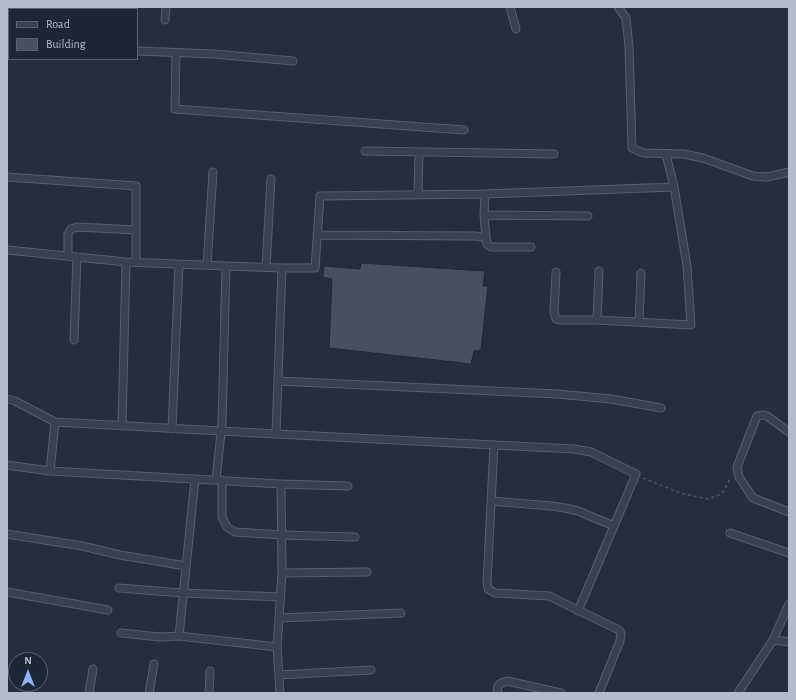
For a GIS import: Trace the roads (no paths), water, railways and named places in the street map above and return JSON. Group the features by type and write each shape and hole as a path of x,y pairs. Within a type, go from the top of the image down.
{"street":[{"path":"165,20 166,7"},
{"path":"510,7 516,29"},
{"path":"618,7 626,18 629,47 632,148 642,153 684,154 703,158 753,176 767,177 789,172"},
{"path":"138,51 214,54 294,61"},
{"path":"176,53 174,109 464,130"},
{"path":"365,151 554,154"},
{"path":"418,195 419,152"},
{"path":"556,272 554,312 556,319 691,325 687,266 674,187 666,154"},
{"path":"207,265 213,172"},
{"path":"7,177 136,186 136,262"},
{"path":"266,267 271,178"},
{"path":"7,250 126,262 315,268 320,196 485,194 674,187"},
{"path":"485,194 484,215 487,244 491,247 531,247"},
{"path":"484,215 588,216"},
{"path":"68,256 68,234 71,229 77,227 136,230"},
{"path":"318,235 475,236 486,238"},
{"path":"74,340 77,257"},
{"path":"122,426 126,262"},
{"path":"172,428 179,264"},
{"path":"226,266 219,480 222,517 227,527 235,532 241,533 355,537"},
{"path":"276,434 282,268"},
{"path":"597,320 599,271"},
{"path":"639,322 641,272"},
{"path":"278,381 557,394 610,399 661,408"},
{"path":"7,399 15,401 55,422 574,449 591,452 636,474 578,611"},
{"path":"789,432 767,416 757,416 737,467 739,477 753,498 789,512"},
{"path":"50,471 55,422"},
{"path":"494,445 486,582 488,589 495,593 549,596 616,628 621,633 620,641 599,693"},
{"path":"7,465 50,471 281,484 348,486"},
{"path":"179,636 195,479"},
{"path":"280,693 277,647 282,573 281,484"},
{"path":"491,501 565,508 614,526"},
{"path":"730,533 789,553"},
{"path":"7,534 82,546 120,555 186,566"},
{"path":"282,573 366,572"},
{"path":"119,588 183,593 280,597"},
{"path":"7,592 108,610"},
{"path":"738,693 773,640 789,604"},
{"path":"279,618 401,613"},
{"path":"121,632 160,637 179,636 277,647"},
{"path":"773,640 789,642"},
{"path":"149,693 154,664"},
{"path":"89,693 93,669"},
{"path":"279,675 371,670"},
{"path":"209,693 210,672"},
{"path":"497,693 498,686 507,681 561,693"}]}
